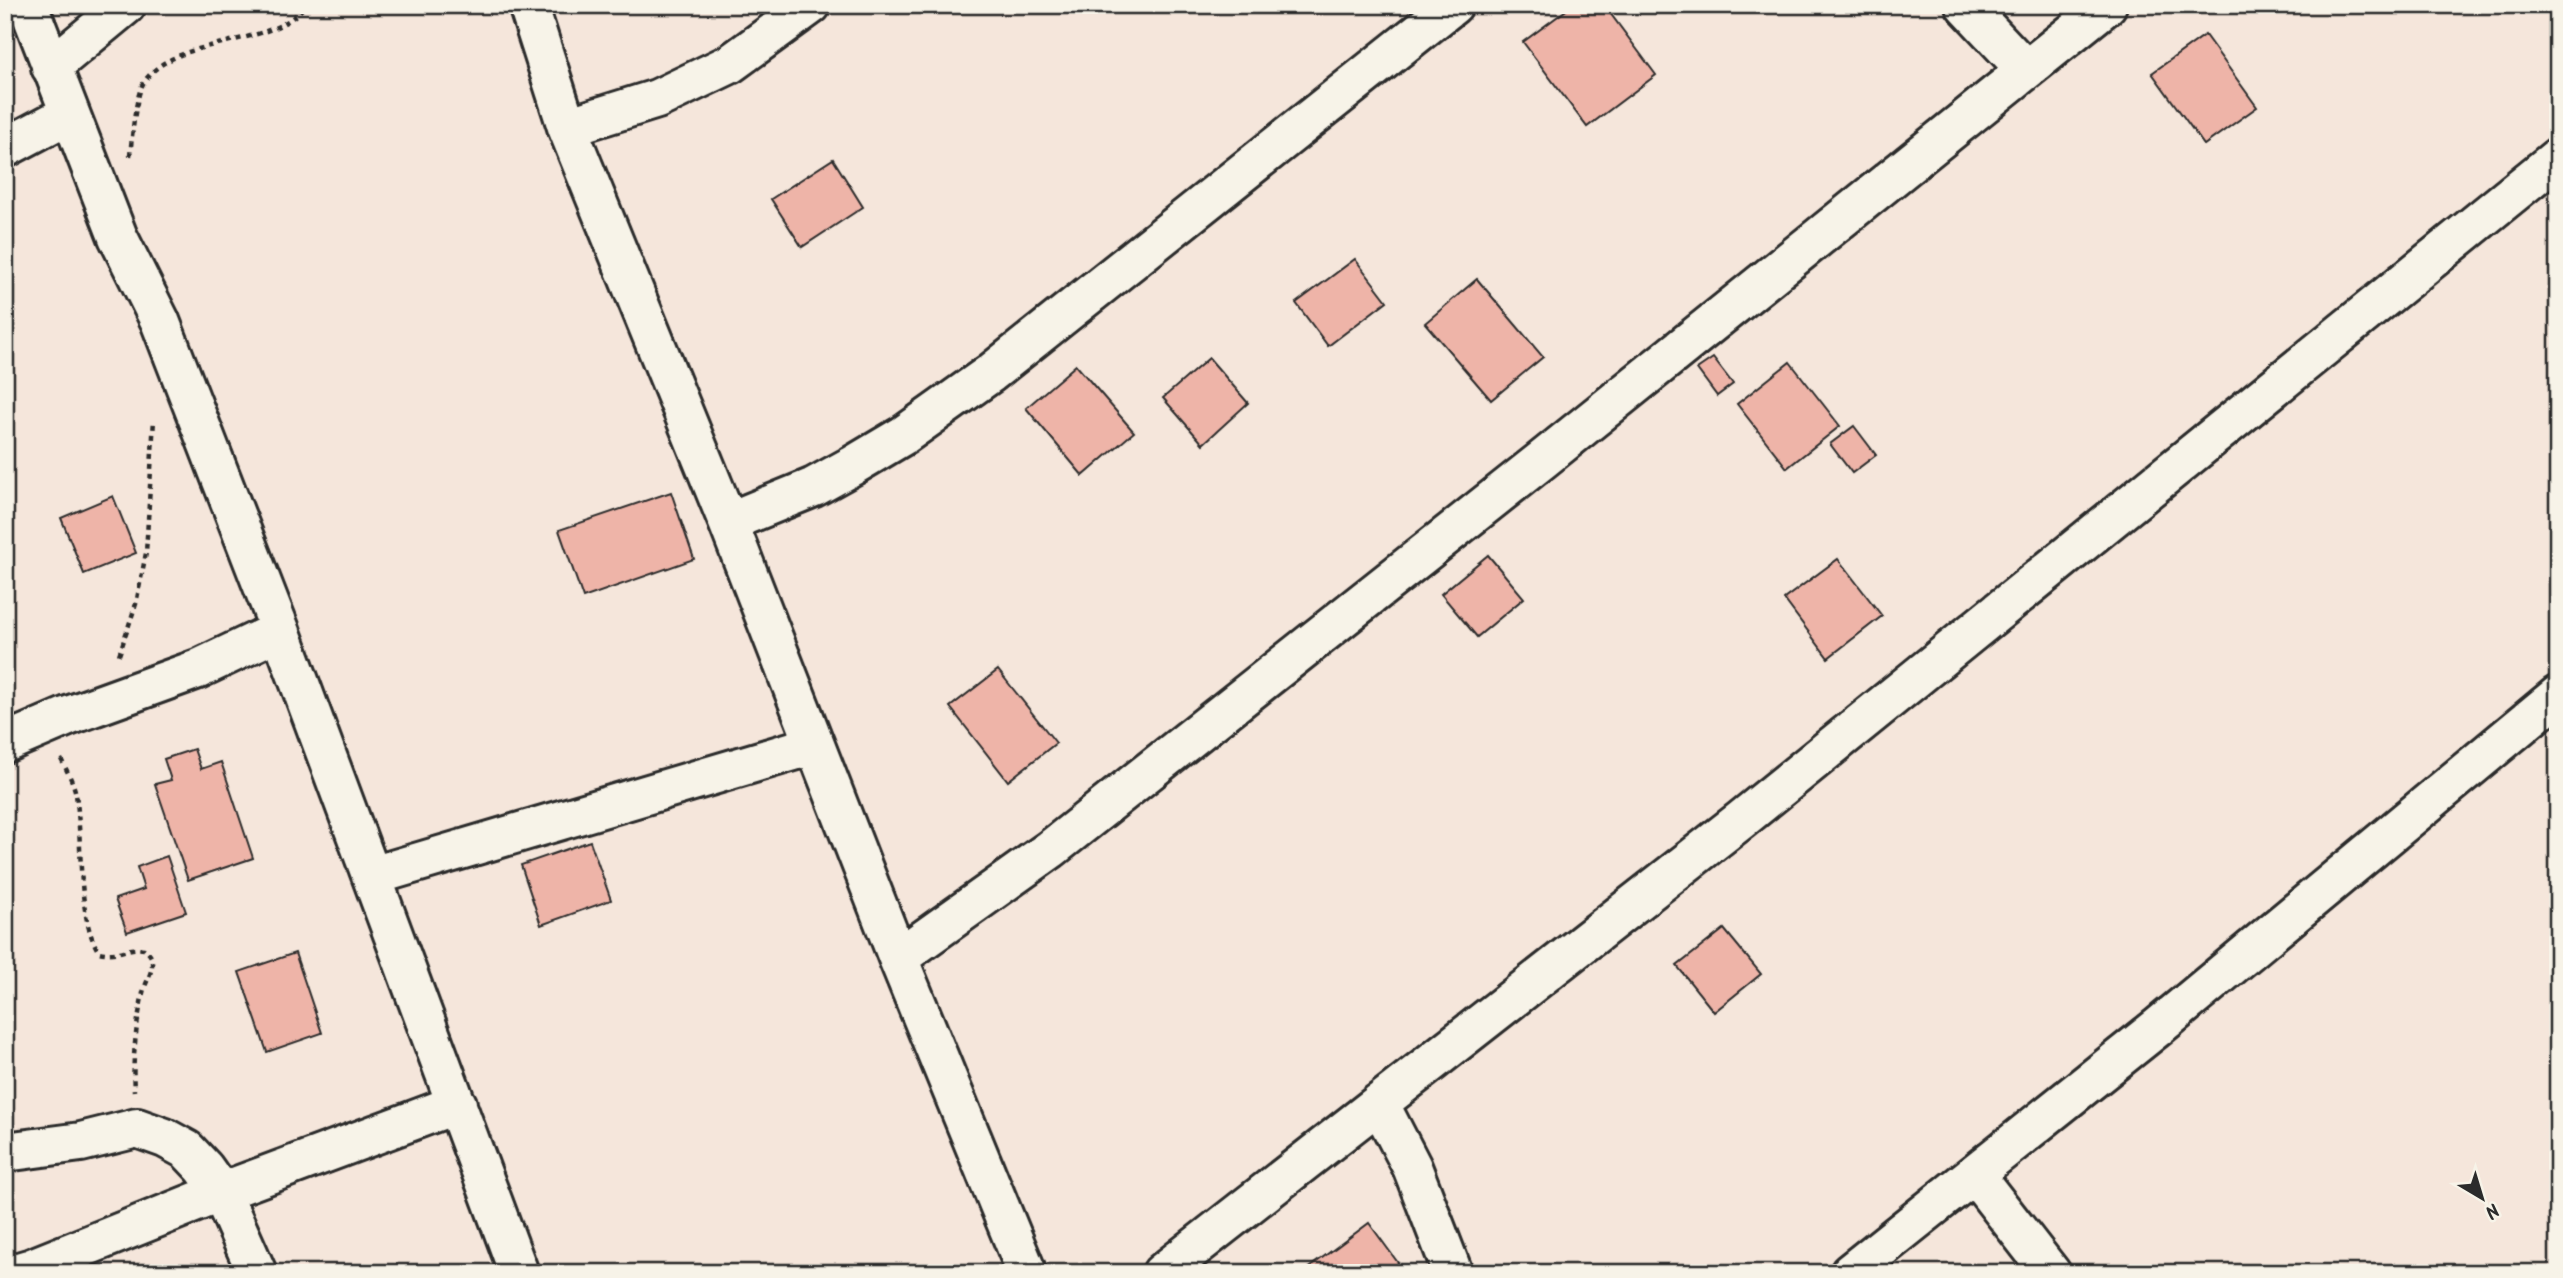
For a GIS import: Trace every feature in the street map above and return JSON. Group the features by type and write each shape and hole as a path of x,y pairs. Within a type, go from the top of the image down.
{"street":[{"path":"28,5 118,237 160,321 280,630 519,1273"},
{"path":"51,67 126,5"},
{"path":"528,5 567,127 728,522 898,958 1027,1273"},
{"path":"567,127 657,99 730,64 811,5"},
{"path":"728,522 814,487 852,466 904,435 991,373 1453,5"},
{"path":"1965,5 2026,70"},
{"path":"898,958 1073,832 1542,460 2107,5"},
{"path":"5,148 69,114"},
{"path":"1162,1273 1741,820 2558,157"},
{"path":"5,743 68,716 198,669 280,630"},
{"path":"1850,1273 2158,1027 2558,695"},
{"path":"372,876 814,745"},
{"path":"1380,1103 1412,1167 1453,1273"},
{"path":"15,1273 457,1104"},
{"path":"5,1152 81,1142 137,1128 187,1150 221,1192 257,1273"},
{"path":"1974,1174 2051,1273"}],"path":[{"path":"129,161 143,83 160,65 188,53 284,25 305,5"}],"building":[{"path":"1573,5 1604,5 1656,75 1587,127 1523,42"},
{"path":"2205,35 2257,107 2204,145 2152,73"},
{"path":"833,159 863,207 802,247 771,199"},
{"path":"1355,259 1387,301 1328,346 1296,303"},
{"path":"1477,279 1543,357 1491,400 1425,323"},
{"path":"1209,358 1248,403 1203,444 1163,398"},
{"path":"1713,358 1733,384 1717,396 1697,369"},
{"path":"1790,362 1840,426 1787,468 1737,404"},
{"path":"1076,365 1134,432 1083,476 1026,408"},
{"path":"1854,426 1876,455 1852,473 1830,444"},
{"path":"671,492 694,559 583,598 559,530"},
{"path":"113,496 136,553 84,574 61,518"},
{"path":"1488,555 1524,598 1477,637 1441,594"},
{"path":"1838,559 1882,616 1828,658 1784,599"},
{"path":"998,670 1056,743 1008,781 950,707"},
{"path":"194,749 201,769 221,762 253,858 188,880 155,784 171,780 164,759"},
{"path":"590,841 611,900 541,925 521,865"},
{"path":"167,856 186,912 127,932 115,899 144,889 137,867"},
{"path":"1724,929 1761,974 1714,1012 1677,966"},
{"path":"295,953 322,1033 267,1052 239,972"},
{"path":"1369,1223 1404,1271 1302,1273"}]}
